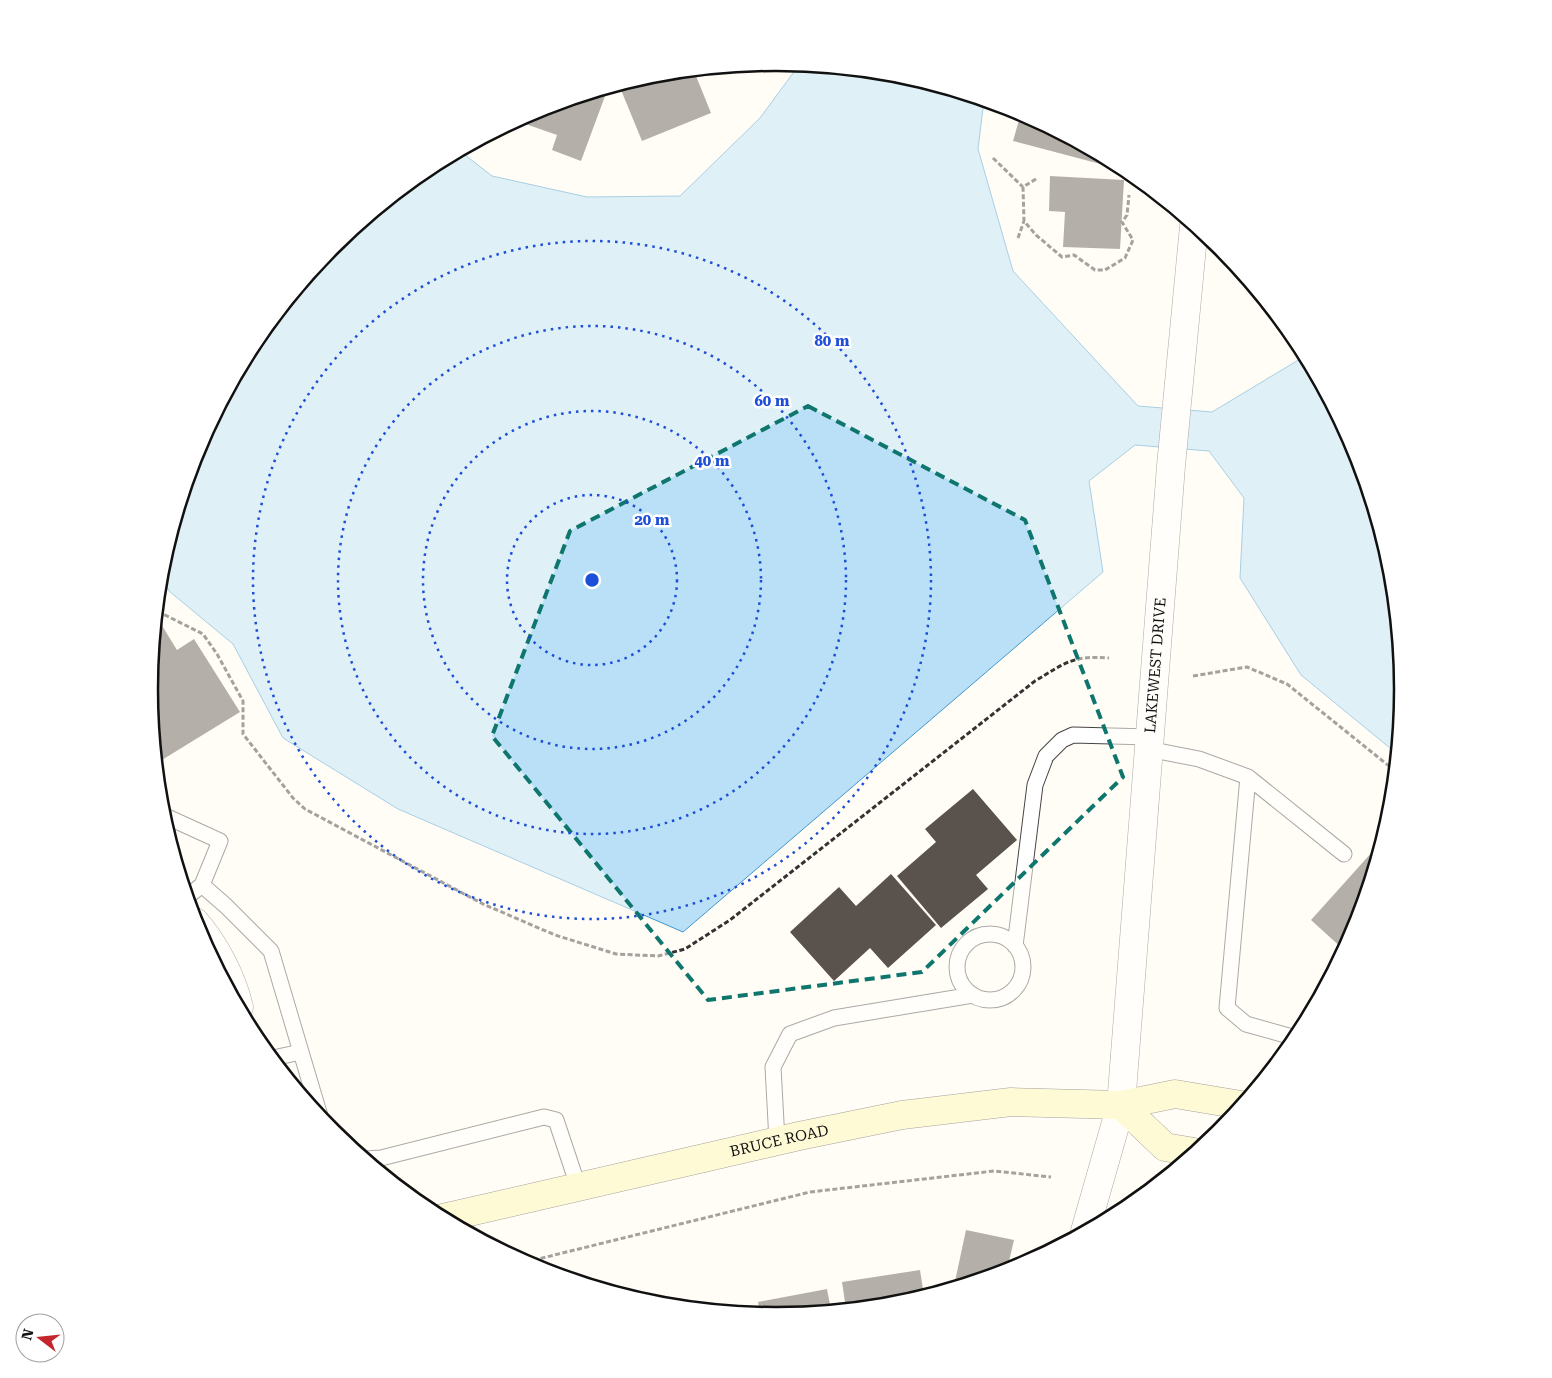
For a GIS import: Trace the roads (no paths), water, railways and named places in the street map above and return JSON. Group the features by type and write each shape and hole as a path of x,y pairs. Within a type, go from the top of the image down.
{"main road":[{"name":"BRUCE ROAD","path":"453,1216 778,1141 902,1115 1011,1102 1121,1105 1174,1094 1233,1104"},
{"path":"1121,1105 1166,1147 1186,1151"}],"street":[{"name":"LAKEWEST DRIVE","path":"1087,1222 1121,1105 1171,466 1193,234"}],"lane":[{"path":"1015,946 1036,785 1046,756 1062,740 1073,735 1149,743 1199,758 1248,777 1344,854"},
{"path":"1248,777 1228,1008 1246,1024 1287,1036"},
{"path":"172,819 220,841 202,884 193,893"},
{"path":"202,884 271,951 315,1099"},
{"path":"994,934 1006,938 1022,956 1023,969 1021,980 1014,990 1005,997 994,1000 982,999 973,995 965,989 957,970 962,950 970,941 982,935 994,934"},
{"path":"778,1141 773,1067 790,1034 834,1018 973,995"},
{"path":"280,1057 301,1052"},
{"path":"375,1158 544,1117 556,1120 578,1186"}],"water":[{"path":"794,72 857,77 897,83 936,92 983,107 978,149 1013,271 1138,406 1212,412 1299,360 1330,416 1347,453 1373,529 1382,568 1392,649 1394,689 1390,748 1301,675 1240,578 1244,498 1209,451 1135,445 1089,481 1103,572 683,932 398,809 283,738 233,644 167,587 179,529 205,453 241,380 262,346 286,313 339,252 369,225 433,175 465,155 492,176 587,197 680,196 760,118"}]}
